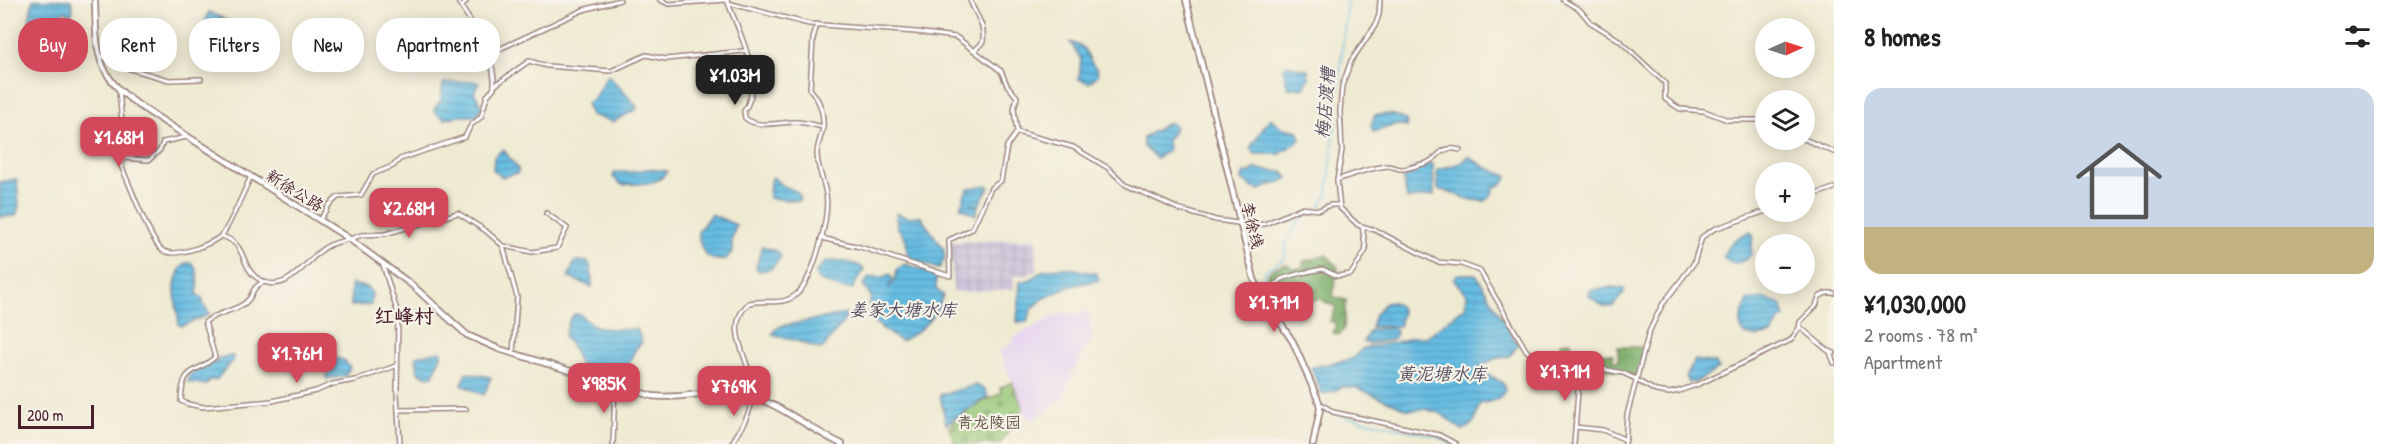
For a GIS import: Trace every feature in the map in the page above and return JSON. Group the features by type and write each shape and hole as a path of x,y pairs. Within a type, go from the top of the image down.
{"main road":[{"name":"新徐公路","path":"95,0 95,30 99,54 106,75 119,90 143,108 350,239 419,290 467,335 513,354 661,397 725,392 753,397 785,411 830,441 842,444"},
{"name":"李徐线","path":"1186,0 1254,279 1263,297 1293,342 1319,405"},
{"path":"1313,444 1319,405"}],"street":[{"path":"457,0 470,18"},
{"path":"462,7 467,0"},
{"path":"500,49 583,10 621,0"},
{"path":"660,0 669,4 727,1 817,24 953,36 1002,72 1007,85 1017,97 1014,109 1017,132 1007,146 1001,181 992,187 972,229 949,240 950,276 860,247 821,238"},
{"path":"970,0 983,25 983,42 975,50"},
{"path":"1380,0 1379,15 1375,26 1350,63 1342,86 1340,111 1342,150 1337,180 1339,205 1346,215 1362,226 1375,230 1437,262 1461,264 1478,270 1529,354 1623,373 1659,392 1672,393 1687,389 1784,345 1791,340 1820,297 1826,293 1834,293"},
{"path":"1565,0 1580,10 1590,22 1619,40 1653,70 1665,83 1665,99 1680,109 1704,111 1729,121 1755,120"},
{"path":"727,1 752,73 750,102 744,113 746,119 763,125 777,122 800,122 823,127"},
{"path":"731,444 741,428 753,397 752,381 739,344 738,328 742,312 749,303 783,302 798,293 811,274 821,238 827,199 817,152 823,127 820,102 810,89 813,39 817,24"},
{"path":"320,220 332,202 342,196 360,195 373,174 393,166 400,159 465,137 471,125 481,117 487,96 494,86 529,62 548,66 611,71 646,55 666,59 744,51"},
{"path":"99,54 120,66 169,80 201,79"},
{"path":"494,72 494,86"},
{"path":"119,90 122,123 117,143 120,156 149,160 160,150 163,142 188,136"},
{"path":"1017,132 1073,147 1108,168 1126,185 1181,210 1216,220 1240,224 1265,224 1301,208 1319,210 1330,205 1339,205"},
{"path":"1815,144 1834,152"},
{"path":"1337,180 1378,167 1392,166 1403,169 1425,164 1445,150 1460,150"},
{"path":"124,158 121,166 147,225 160,248 171,252 185,252 222,236 251,176"},
{"path":"1815,194 1834,188"},
{"path":"222,236 235,241 252,272 264,282 276,284 297,274 325,248 361,235 382,235 458,213 486,231 503,246 532,252 557,248 567,228 546,213"},
{"path":"1575,427 1603,430 1626,442 1627,419 1636,379 1656,316 1662,305 1694,263 1702,237 1714,230 1755,216"},
{"path":"1263,297 1281,279 1301,273 1323,269 1337,276 1351,274 1366,250 1362,226"},
{"path":"503,246 517,297 513,354"},
{"path":"383,263 397,308 396,366 400,444"},
{"path":"264,282 255,286 245,303 233,310 215,315 205,322 215,357 186,375 180,400 188,404 204,406 272,401 316,392 333,384 355,380 396,366"},
{"path":"1799,326 1832,352 1834,363"},
{"path":"1574,444 1580,364"},
{"path":"614,444 615,384"},
{"path":"1319,405 1333,412 1439,435 1456,444"},
{"path":"398,410 466,409"}],"shaded area":[{"path":"1036,239 1037,272 1030,272 1030,275 1013,276 1014,289 953,292 951,242"},
{"path":"1089,312 1092,338 1074,369 1062,399 1032,420 1024,414 999,351 1014,342 1013,338 1061,313"}],"green space":[{"path":"1327,255 1338,268 1333,297 1346,300 1344,329 1339,335 1333,333 1337,324 1330,321 1336,307 1317,298 1315,301 1291,291 1289,296 1274,290 1279,284 1272,279 1265,286 1269,273 1274,268 1287,264 1294,269 1303,267 1303,261"},
{"path":"1571,341 1572,350 1584,350 1585,359 1594,359 1595,353 1613,354 1613,361 1618,361 1618,347 1644,347 1635,377 1624,372 1593,368 1571,361 1572,354 1565,353 1565,349 1560,349 1560,343"},
{"name":"青龙陵园","path":"1012,382 1023,408 1000,444 956,444 948,427 973,406 1002,393 1000,388"}],"water":[{"path":"33,0 71,0 73,12 70,15 65,11 55,18 29,18"},
{"path":"209,12 222,18 206,18"},
{"path":"1070,42 1083,47 1097,69 1098,75 1089,83 1079,79 1081,59"},
{"path":"1287,65 1308,70 1309,78 1304,88 1288,88 1283,69"},
{"path":"609,76 636,105 637,109 613,122 591,115 586,104 595,97 606,77"},
{"path":"473,81 479,83 474,92 482,106 477,116 445,119 435,112 434,109 441,100 443,83"},
{"path":"1391,114 1406,120 1407,127 1396,125 1373,132 1371,125 1375,115"},
{"path":"1270,118 1283,128 1299,131 1300,140 1280,154 1255,154 1250,148"},
{"path":"1169,122 1175,126 1167,140 1168,151 1156,158 1143,146 1143,138"},
{"path":"138,130 145,133 148,143 147,156 122,151 122,134"},
{"path":"503,149 518,169 518,173 502,177 493,170 494,157"},
{"path":"1468,156 1485,167 1507,176 1506,180 1494,187 1486,201 1472,200 1438,189 1437,170 1463,162"},
{"path":"1433,164 1434,195 1407,199 1403,179 1408,176 1408,171 1419,166"},
{"path":"647,169 667,171 658,180 647,183 622,185 613,177 615,172"},
{"path":"1254,169 1283,172 1288,178 1261,190 1253,188 1241,179 1244,173 1250,173"},
{"path":"773,177 782,185 798,192 799,201 769,198 770,181"},
{"path":"17,179 19,206 16,216 0,217 0,182"},
{"path":"988,185 978,206 969,203 978,207 976,215 960,207 965,201 963,198 969,188"},
{"name":"姜家大塘水库","path":"896,213 907,217 920,216 943,248 945,258 939,269 908,258 906,239 897,227"},
{"path":"711,214 736,225 732,239 732,252 725,260 708,257 700,244 698,232"},
{"path":"1750,232 1753,235 1751,255 1736,263 1729,262 1723,256 1725,252 1738,238"},
{"path":"762,246 778,252 781,257 771,269 759,271 756,268"},
{"path":"575,261 588,262 591,268 592,287 568,277"},
{"path":"826,261 851,263 864,269 852,289 838,287 824,283 817,278 816,272"},
{"path":"186,263 192,263 196,270 197,294 203,299 203,304 210,314 182,326 179,325 175,283 180,269"},
{"name":"姜家大塘水库","path":"905,264 936,274 936,289 943,295 927,322 915,333 901,341 882,328 869,315 871,296 863,286 869,277 884,277 890,274 893,279 888,288 895,281 897,269"},
{"path":"1062,268 1096,273 1099,280 1068,287 1043,299 1032,309 1027,322 1017,322 1020,282 1031,279 1043,270"},
{"name":"黄泥塘水库","path":"1458,274 1476,274 1518,345 1510,356 1494,359 1482,365 1484,372 1503,383 1505,390 1499,399 1480,404 1471,425 1462,430 1440,413 1424,409 1409,410 1357,388 1342,387 1322,394 1311,368 1352,359 1363,348 1412,337 1426,337 1465,307 1467,295 1453,279"},
{"path":"351,284 366,287 372,293 371,305 351,306"},
{"path":"1612,287 1624,289 1624,293 1612,307 1603,306 1589,296 1590,290"},
{"path":"1763,298 1781,304 1785,317 1779,321 1772,334 1757,337 1745,335 1740,322 1748,300"},
{"path":"1393,302 1400,307 1402,313 1399,326 1371,327 1375,314 1385,303"},
{"path":"574,314 580,314 593,325 607,329 637,329 642,342 635,350 622,379 580,366 572,346 564,337"},
{"path":"845,314 847,317 820,349 772,335 781,326"},
{"path":"1392,328 1396,331 1394,339 1369,344 1363,342 1370,330"},
{"path":"440,351 442,353 433,376 427,377 418,372 416,356"},
{"path":"233,356 233,360 216,380 210,380 206,385 188,382 189,376 198,369 215,363 219,358"},
{"path":"331,357 344,360 350,368 345,376 326,379"},
{"path":"1695,360 1715,363 1719,369 1694,383 1689,382 1686,377"},
{"path":"467,373 491,377 484,395 462,385"},
{"path":"975,385 985,389 988,397 946,424 940,395"}],"waterway":[{"name":"梅店渡槽","path":"1320,207 1328,193 1347,0"},
{"path":"1263,290 1264,273 1285,259 1286,243 1298,221 1314,211"},
{"path":"1243,292 1257,293"},
{"path":"1322,406 1326,411 1333,413"},
{"path":"1343,416 1437,436 1452,444"}],"district":[{"name":"红峰村","path":"404,315"}]}
